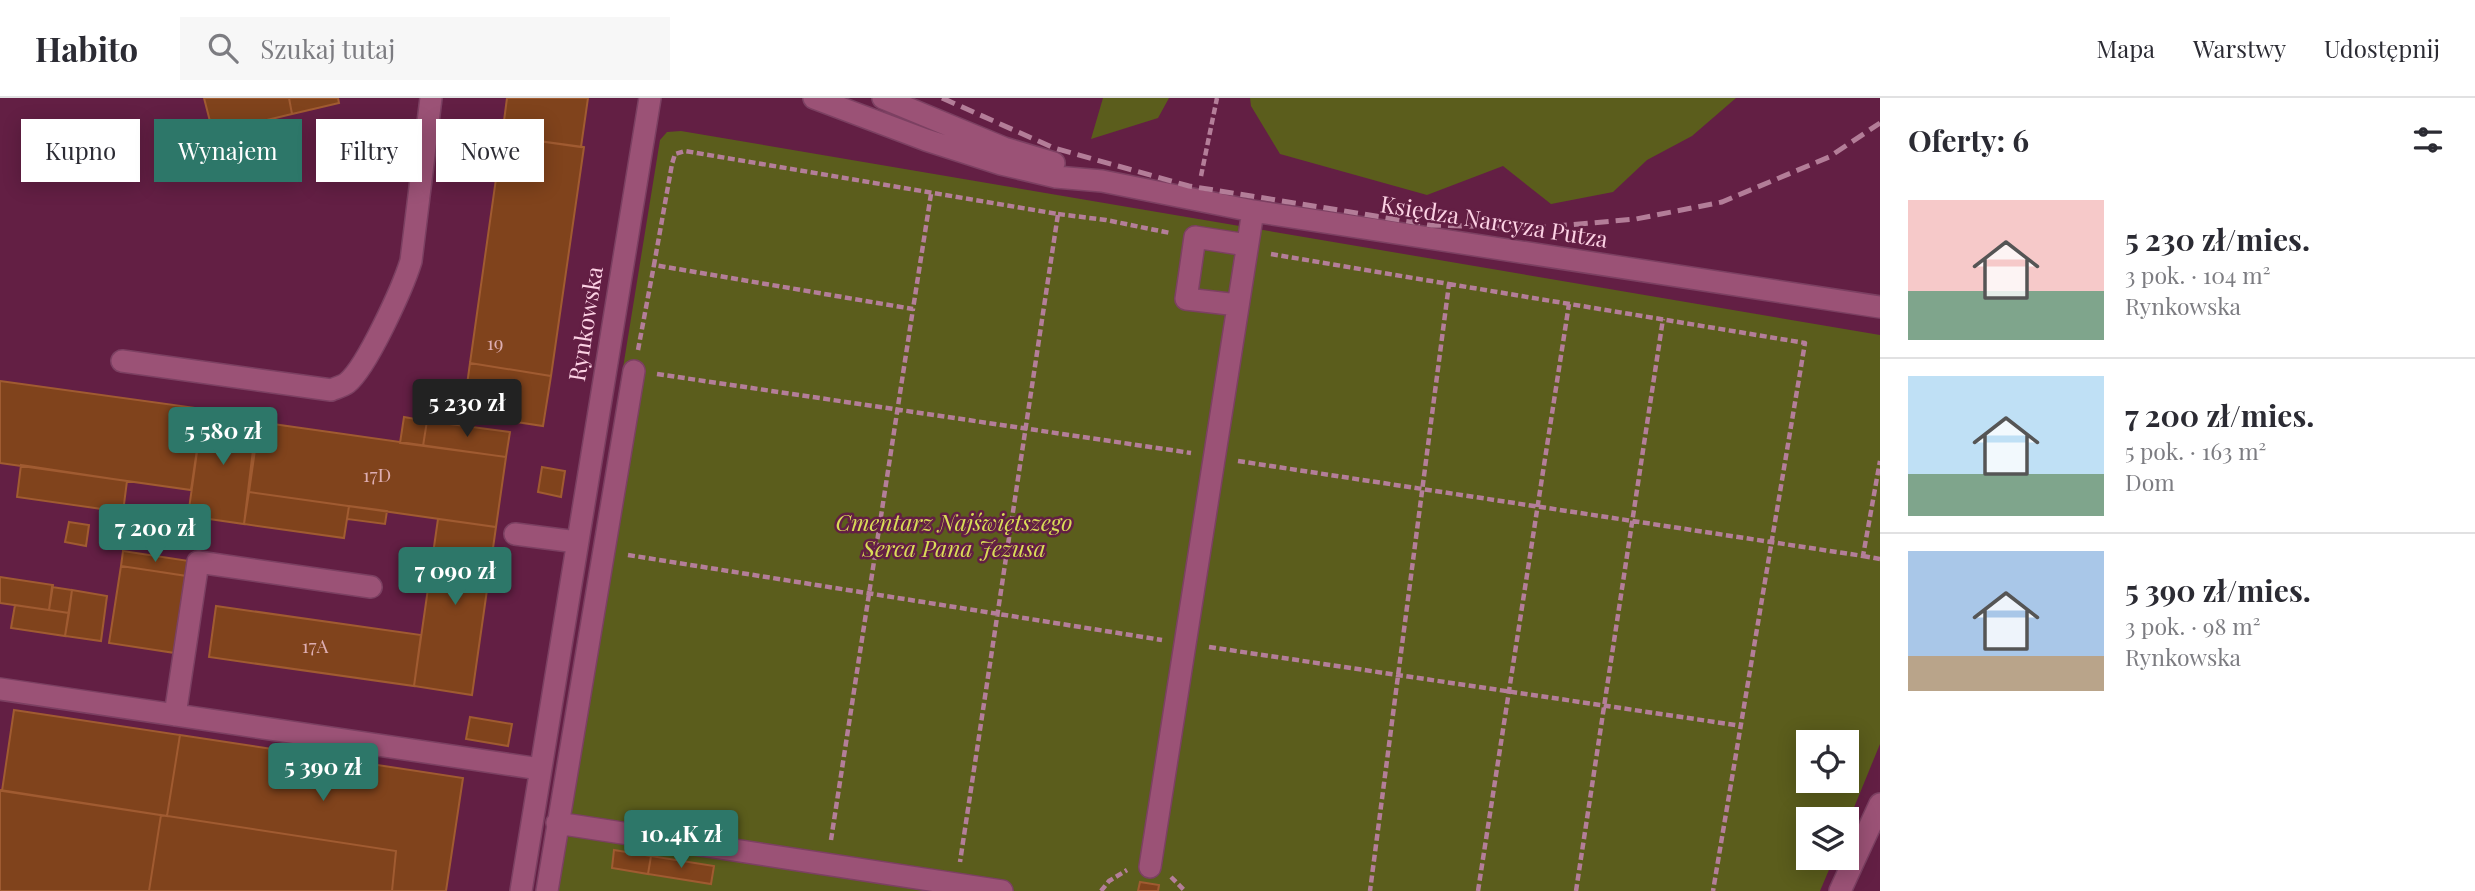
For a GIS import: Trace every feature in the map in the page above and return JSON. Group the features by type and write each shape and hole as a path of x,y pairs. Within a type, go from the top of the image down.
{"street":[{"path":"122,361 331,390 346,384 358,370 403,285 411,261 431,98"},
{"name":"Księdza Narcyza Putza","path":"814,98 926,140 1001,164 1056,177 1102,181"},
{"name":"Księdza Narcyza Putza","path":"883,98 1004,148 1102,181 1196,201 1880,307"},
{"name":"Rynkowska","path":"521,891 577,542 653,100"},
{"path":"1150,867 1253,211"},
{"path":"1238,305 1186,299 1195,237 1247,248"},
{"path":"547,891 634,371"},
{"path":"515,534 577,542"},
{"path":"175,715 198,562 371,587"},
{"path":"0,689 540,769"},
{"path":"1840,891 1880,804"},
{"path":"557,823 1002,891"}],"path":[{"path":"1196,201 1217,98"},
{"path":"1195,237 685,151 675,154 672,164 634,371 1880,559"},
{"path":"828,864 931,194"},
{"path":"956,884 1058,214"},
{"path":"1247,248 1805,342 1713,891"},
{"path":"654,265 913,309"},
{"path":"1370,891 1449,284"},
{"path":"1478,891 1569,304"},
{"path":"1576,891 1663,319"},
{"path":"1863,556 1880,461"}],"green space":[{"path":"1103,98 1169,98 1158,118 1091,139"},
{"path":"1250,98 1736,98 1692,136 1647,160 1613,192 1551,204 1503,166 1427,195 1280,154 1251,106"},
{"name":"Cmentarz Najświętszego Serca Pana Jezusa","path":"681,131 1880,335 1880,744 1854,807 1796,807 1796,870 1829,870 1820,891 538,891 660,140 667,132"}],"building":[{"path":"204,98 289,98 292,114 271,119 209,119"},
{"path":"289,98 338,98 339,103 292,114"},
{"path":"507,98 588,98 581,147 544,142 544,119 504,119"},
{"path":"544,142 584,147 551,376 470,363 496,182 544,182"},
{"path":"470,363 551,376 543,426 463,414"},
{"path":"0,381 203,409 191,490 0,463"},
{"path":"203,409 257,417 244,524 188,516"},
{"path":"404,417 427,421 423,446 400,443"},
{"path":"427,421 510,432 506,457 423,446"},
{"path":"259,422 506,457 496,527 249,492"},
{"path":"21,465 127,481 123,512 17,497"},
{"path":"542,467 565,471 561,497 538,492"},
{"path":"249,492 349,506 344,538 244,524"},
{"path":"349,506 387,511 385,524 347,519"},
{"path":"438,519 496,527 472,695 414,686"},
{"path":"69,522 89,525 86,546 65,542"},
{"path":"123,551 189,561 187,576 121,566"},
{"path":"121,566 187,576 175,653 109,643"},
{"path":"0,577 53,585 49,610 0,603"},
{"path":"52,587 72,590 69,613 49,610"},
{"path":"72,590 107,596 101,641 65,636"},
{"path":"15,605 69,613 65,636 11,628"},
{"path":"216,606 421,635 414,686 209,657"},
{"path":"14,710 180,735 167,816 2,791"},
{"path":"470,717 512,724 508,746 466,739"},
{"path":"180,735 463,778 446,891 392,891 396,851 167,816"},
{"path":"0,790 161,815 149,891 0,891"},
{"path":"161,815 396,851 392,891 149,891"},
{"path":"614,850 651,856 648,874 612,868"},
{"path":"651,856 714,866 711,884 648,874"},
{"path":"1140,882 1159,885 1158,891 1138,891"}],"railway":[{"path":"942,98 1054,148 1189,186 1432,225 1534,228 1636,219 1722,202 1829,157 1880,123"}]}
